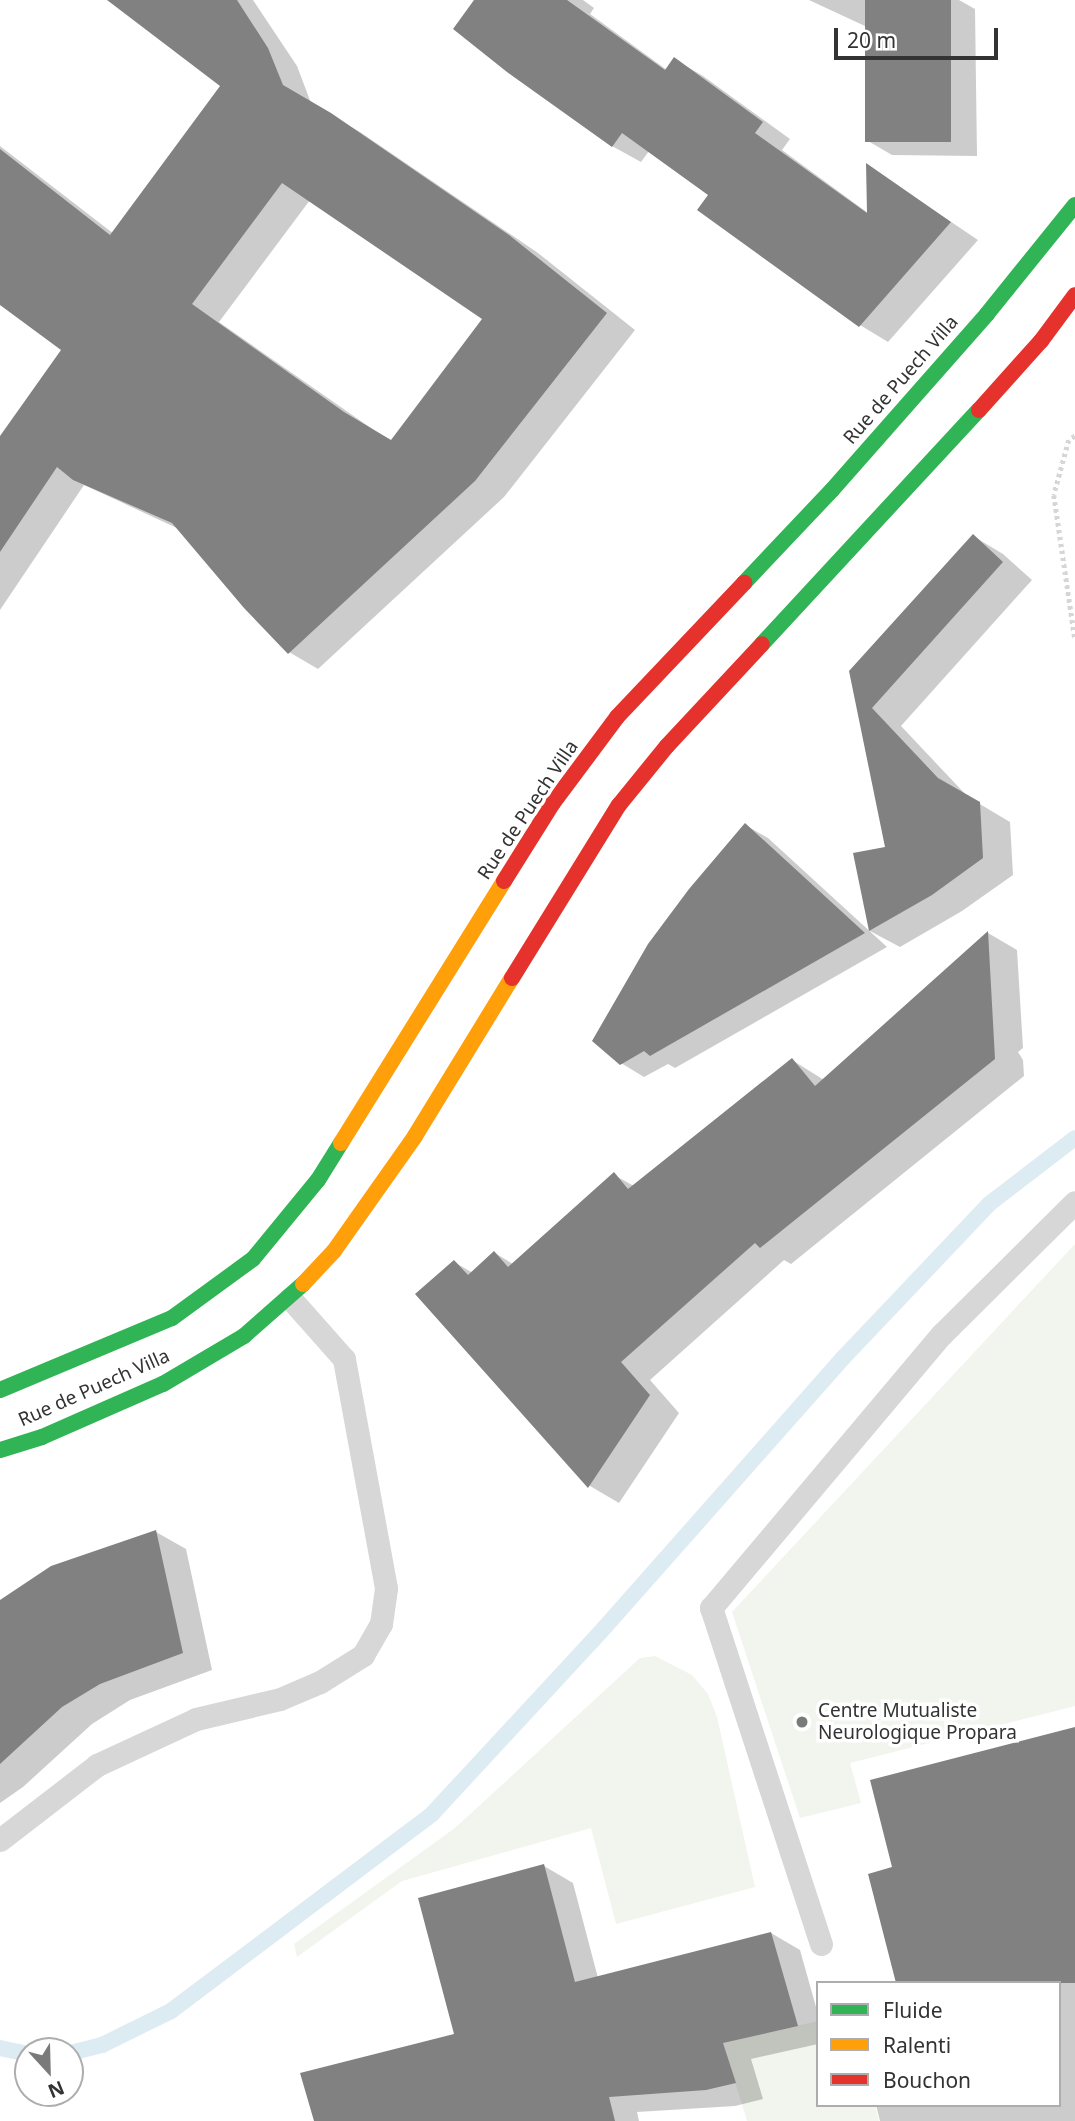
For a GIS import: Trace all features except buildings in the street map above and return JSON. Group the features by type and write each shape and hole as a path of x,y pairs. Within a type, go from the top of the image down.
{"main road":[{"name":"Rue de Puech Villa","path":"0,1390 173,1318 253,1259 318,1180 553,803 617,717 832,490 987,314 1075,205"},
{"name":"Rue de Puech Villa","path":"0,1450 42,1437 163,1384 244,1336 289,1297 334,1251 415,1136 619,805 676,736 968,424 1041,341 1075,295"}],"lane":[{"path":"821,1944 711,1608 942,1334 1075,1202"},
{"path":"0,1840 97,1765 196,1719 280,1699 320,1682 363,1655 382,1624 386,1588 344,1359 289,1297"}],"path":[{"path":"1075,436 1069,440 1054,495 1075,639"}],"shaded area":[{"path":"1075,1244 1075,1706 850,1763 861,1803 800,1818 732,1612"},
{"path":"655,1656 692,1675 708,1694 717,1717 755,1887 616,1924 591,1828 402,1881 297,1957 294,1944 455,1828 640,1658"},
{"path":"816,2021 816,2107 876,2107 879,2121 747,2121 723,2043"}],"waterway":[{"path":"84,2050 102,2045 171,2011 432,1814 605,1627 843,1358 989,1204 1075,1138"},
{"path":"0,2048 14,2051"}],"traffic: fast":[{"path":"744,583 832,490 987,314 1075,205"},
{"path":"762,644 979,410"},
{"path":"0,1390 172,1318 253,1259 318,1180 341,1143"},
{"path":"0,1450 42,1437 163,1384 244,1336 303,1284"}],"traffic: slow":[{"path":"341,1143 504,881"},
{"path":"303,1284 334,1251 415,1136 512,978"}],"traffic: jam":[{"path":"979,410 1041,341 1075,295"},
{"path":"504,881 553,803 617,717 744,583"},
{"path":"512,978 619,805 667,746 762,644"}],"place":[{"name":"Centre Mutualiste Neurologique Propara","path":"802,1722"}]}
